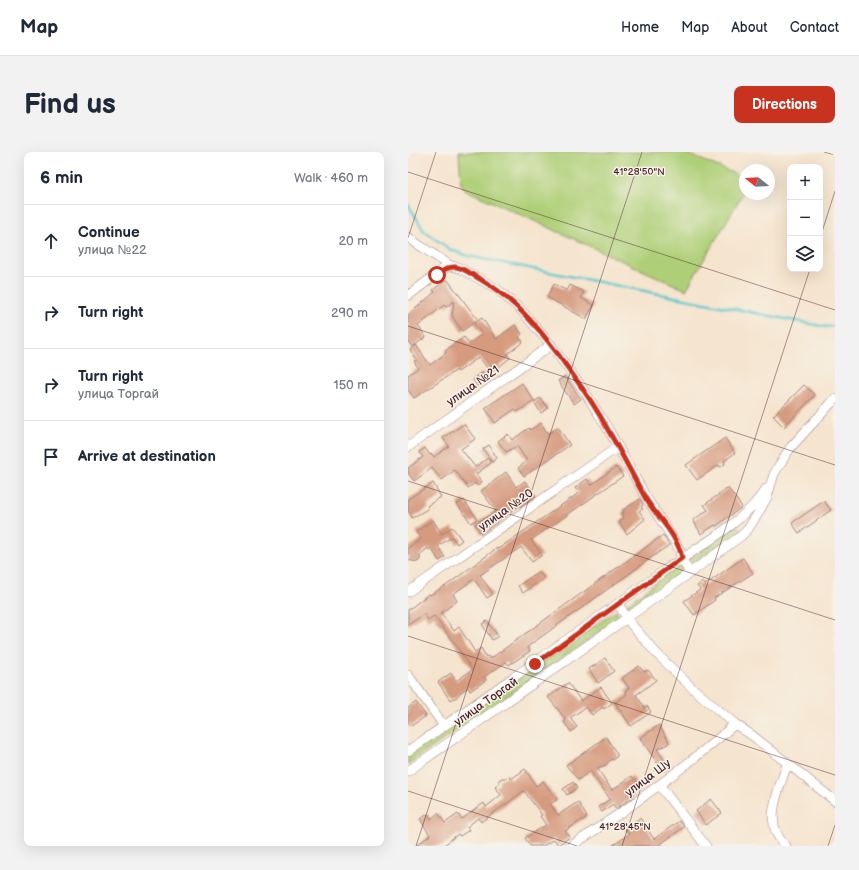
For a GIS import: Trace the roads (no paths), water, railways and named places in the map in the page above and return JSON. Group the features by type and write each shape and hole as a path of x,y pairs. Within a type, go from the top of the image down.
{"street":[{"path":"408,237 451,266 460,268 497,289 521,310 552,345 585,392 608,429 646,499 674,540 690,573"},
{"path":"408,296 443,269 451,266"},
{"name":"улица №21","path":"408,446 552,345"},
{"name":"улица Торгай","path":"408,751 535,664 746,513 757,501 771,481 783,458 791,447 835,399"},
{"name":"улица №20","path":"408,592 618,447"},
{"name":"улица Торгай","path":"408,771 627,618 741,536 748,529 764,503 771,481"},
{"path":"618,604 631,624 657,654 691,687 735,724 753,736 835,801"},
{"path":"408,675 444,726"},
{"name":"улица Шу","path":"571,846 660,786 735,724"},
{"path":"786,846 777,834 772,820 787,764"},
{"path":"660,786 706,846"}],"waterway":[{"path":"408,204 424,231 451,250 468,256 826,327 835,326"}]}
